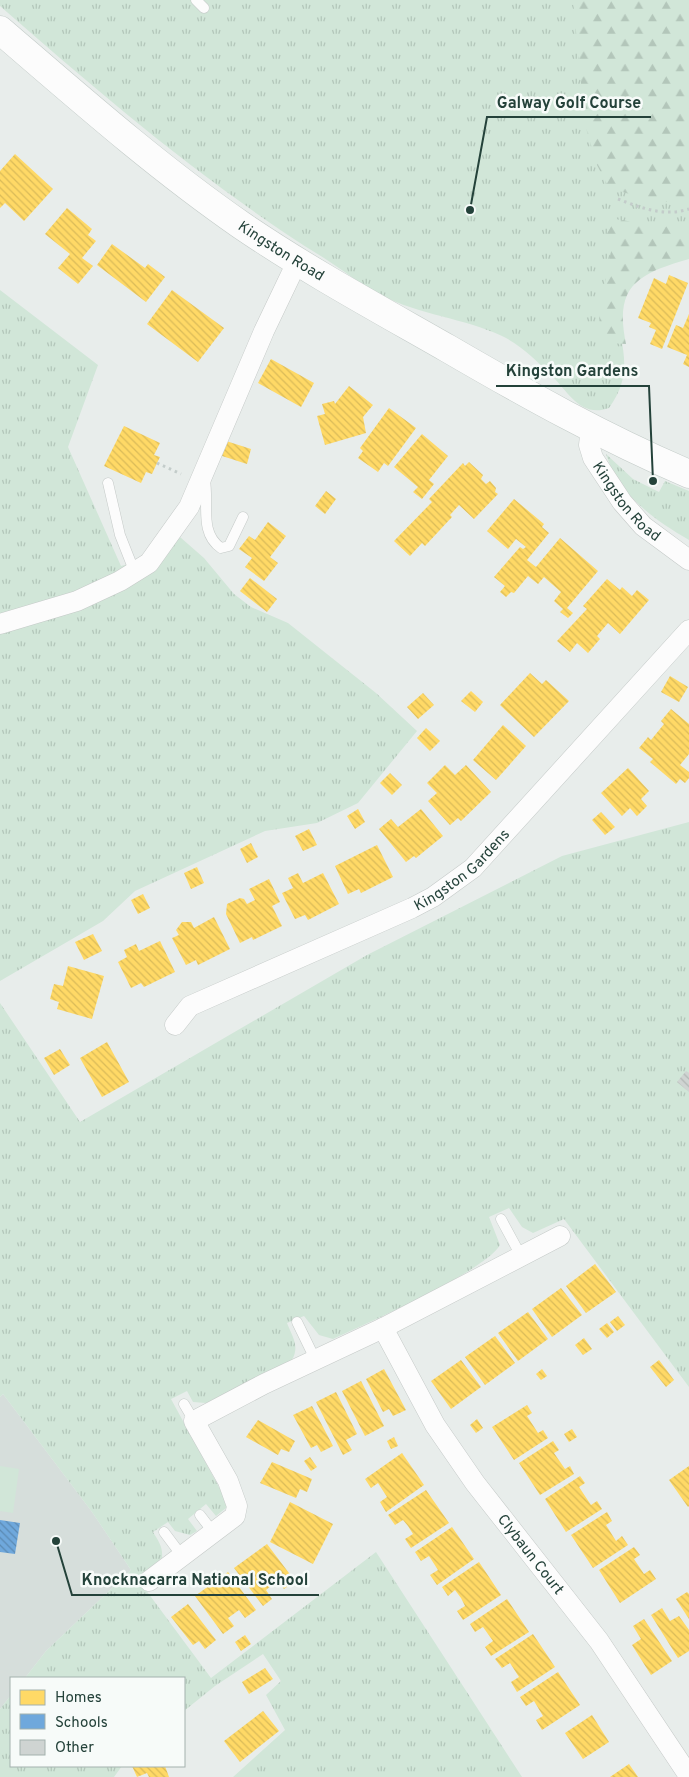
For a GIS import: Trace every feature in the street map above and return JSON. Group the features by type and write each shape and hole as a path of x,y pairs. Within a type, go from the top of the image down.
{"main road":[{"name":"Kingston Road","path":"0,30 64,86 185,183 240,224 297,262 499,379 591,428 689,474"}],"street":[{"path":"0,624 77,601 135,573 149,563 183,515 201,479 264,331 297,262"},
{"name":"Kingston Road","path":"591,428 589,445 594,458 622,502 643,526 689,560"},
{"name":"Kingston Gardens","path":"175,1025 190,1006 412,908 433,897 473,868 689,630"},
{"path":"149,1581 235,1516 237,1506 228,1480 194,1421 264,1384 383,1328 560,1236"},
{"name":"Clybaun Court","path":"383,1328 435,1425 474,1483 599,1642 689,1776"}],"lane":[{"path":"196,0 204,8"},
{"path":"201,479 205,482 207,525 213,543 221,548 229,546 243,517"},
{"path":"108,483 120,535 135,573"},
{"path":"501,1219 521,1256"},
{"path":"297,1322 316,1361"},
{"path":"184,1404 194,1421"},
{"path":"200,1516 213,1532"},
{"path":"164,1532 182,1556"}],"path":[{"path":"618,199 641,208 663,212 679,212 689,209"},
{"path":"157,463 201,479"}],"shaded area":[{"path":"3,1394 92,1512 131,1570 46,1651 26,1677 10,1677 10,1696 0,1709 0,1397"}],"green space":[{"path":"0,0 689,0 689,255 638,272 616,308 624,359 622,383 609,408 591,410 576,402 535,360 509,340 487,330 411,307 381,295 239,201 117,106 0,6"},
{"path":"573,0 689,0 689,198 660,203 609,188 597,165 585,125"},
{"path":"615,219 664,227 689,220 689,259 656,270 643,277 634,285 627,296 623,308 626,344 609,343 601,335 599,316 611,251 607,233"},
{"path":"0,290 98,365 68,447 121,566 147,559 163,542 180,537 204,558 234,594 251,607 288,623 376,693 417,731 358,803 317,823 265,831 135,891 103,921 0,981"},
{"path":"606,454 633,479 659,492 665,481 689,491 689,540 650,514 628,494 619,482"},
{"path":"689,822 689,1387 564,1219 533,1233 522,1227 509,1208 489,1217 500,1245 490,1256 449,1282 333,1339 319,1335 304,1316 287,1323 295,1346 292,1360 206,1403 193,1402 187,1391 171,1399 226,1500 226,1508 216,1516 206,1504 188,1519 197,1531 190,1535 175,1531 168,1522 153,1532 159,1542 162,1558 137,1578 211,1678 376,1552 522,1777 233,1777 285,1730 266,1695 281,1681 263,1654 215,1686 185,1710 185,1677 26,1677 46,1651 131,1570 92,1512 3,1394 0,1397 0,1003 80,1122 367,955 562,856"},
{"path":"0,1466 19,1469 13,1513 0,1511"},
{"path":"10,1696 10,1767 121,1767 114,1777 0,1777 0,1709"}],"building: Homes":[{"path":"15,154 53,189 24,221 5,203 0,208 0,171"},
{"path":"67,208 92,229 88,235 96,241 82,258 93,266 78,284 58,268 70,254 45,234"},
{"path":"112,244 145,268 148,264 165,277 146,302 97,265"},
{"path":"669,275 688,283 662,349 650,344 656,330 649,327 651,323 638,318 654,278 666,284"},
{"path":"172,290 224,328 198,362 147,324"},
{"path":"689,314 689,367 683,364 687,355 667,347 676,325 683,328"},
{"path":"271,359 314,383 301,407 258,383"},
{"path":"349,386 373,405 363,417 366,433 325,445 317,416 325,414 322,404 334,401 335,404"},
{"path":"389,408 416,428 388,466 384,463 378,472 358,458 363,451 360,448"},
{"path":"124,426 160,443 154,455 160,457 152,474 146,472 141,483 104,466"},
{"path":"422,434 448,456 429,480 434,484 422,499 413,492 418,487 394,467"},
{"path":"223,440 251,449 247,464 219,455"},
{"path":"469,462 483,475 481,479 486,484 490,481 496,488 495,492 498,494 474,519 459,505 450,515 452,517 425,546 422,543 410,556 394,541 432,502 429,499 463,463 465,466"},
{"path":"326,491 336,499 325,514 315,506"},
{"path":"514,499 544,524 542,527 549,533 527,560 536,567 560,538 598,571 567,608 573,613 568,618 560,612 563,609 554,601 561,592 544,577 538,584 528,576 514,593 511,592 506,597 500,592 505,586 494,577 520,547 523,549 526,547 516,539 508,549 487,531"},
{"path":"268,522 286,536 270,557 278,563 264,581 245,567 252,558 239,549 249,536 255,540"},
{"path":"250,578 277,599 267,612 240,591"},
{"path":"607,579 620,590 622,587 632,596 637,590 649,600 620,634 608,623 597,636 600,639 588,653 577,643 570,652 557,641 587,609 583,606"},
{"path":"530,673 542,684 546,680 569,701 534,737 500,705"},
{"path":"670,676 688,687 679,702 661,692"},
{"path":"471,691 483,702 475,712 461,701"},
{"path":"423,693 434,705 418,719 407,707"},
{"path":"671,709 689,724 689,754 680,765 689,772 689,778 685,783 680,779 676,784 650,762 653,759 639,748 648,737 651,740 664,724 661,721"},
{"path":"503,725 526,746 496,780 473,760"},
{"path":"426,728 440,741 430,751 417,738"},
{"path":"445,765 455,775 466,765 491,792 461,821 458,818 450,825 428,801 437,793 427,783"},
{"path":"628,768 649,791 641,799 647,806 637,816 630,808 622,816 601,793"},
{"path":"390,773 402,785 392,795 380,783"},
{"path":"358,809 365,822 355,829 347,816"},
{"path":"421,809 443,836 416,858 414,856 406,862 379,829 391,819 398,827"},
{"path":"601,812 615,827 605,835 592,820"},
{"path":"309,829 317,845 303,851 295,836"},
{"path":"251,843 258,857 247,863 240,849"},
{"path":"377,845 393,877 361,893 359,889 348,894 335,866"},
{"path":"197,867 204,883 191,889 184,873"},
{"path":"298,873 303,883 323,873 339,904 308,920 305,915 295,919 282,893 293,888 288,878"},
{"path":"269,879 280,902 272,906 282,926 253,940 252,937 240,943 226,914 227,904 240,898 244,899 247,904 255,900 249,889"},
{"path":"143,894 150,908 138,914 131,900"},
{"path":"214,917 230,949 198,965 196,960 186,965 172,938 179,935 176,930 182,922 191,922 194,928"},
{"path":"93,934 102,951 84,960 75,942"},
{"path":"160,941 175,972 144,987 141,983 131,988 118,962 127,957 124,950 136,944 139,951"},
{"path":"68,966 104,976 92,1019 57,1009 59,1002 50,999 54,984 63,986"},
{"path":"107,1042 129,1082 102,1097 80,1058"},
{"path":"60,1049 70,1065 54,1075 44,1058"},
{"path":"595,1264 616,1292 586,1313 566,1286"},
{"path":"561,1288 582,1315 552,1337 532,1309"},
{"path":"528,1312 548,1339 518,1361 498,1333"},
{"path":"618,1316 625,1325 617,1331 610,1322"},
{"path":"607,1323 614,1332 607,1338 599,1329"},
{"path":"495,1336 515,1363 485,1385 465,1357"},
{"path":"584,1338 592,1349 583,1355 575,1345"},
{"path":"461,1360 481,1387 451,1409 431,1381"},
{"path":"659,1360 674,1380 666,1387 650,1367"},
{"path":"384,1369 406,1410 393,1416 389,1409 383,1412 366,1379"},
{"path":"542,1369 547,1376 541,1380 536,1374"},
{"path":"361,1381 384,1426 365,1436 342,1391"},
{"path":"336,1392 357,1434 346,1440 352,1450 343,1455 316,1402"},
{"path":"527,1405 532,1413 527,1416 538,1433 543,1430 548,1438 514,1460 492,1427"},
{"path":"312,1406 333,1446 321,1452 317,1445 311,1448 293,1415"},
{"path":"477,1419 483,1428 476,1433 470,1425"},
{"path":"258,1420 295,1441 289,1452 281,1449 278,1455 246,1437"},
{"path":"572,1429 577,1437 569,1442 564,1434"},
{"path":"394,1437 398,1446 391,1449 387,1441"},
{"path":"553,1441 559,1450 554,1453 565,1469 570,1466 574,1474 540,1495 519,1463"},
{"path":"402,1453 424,1485 386,1512 380,1502 387,1497 378,1483 371,1488 365,1479"},
{"path":"310,1457 317,1467 311,1471 304,1461"},
{"path":"272,1462 312,1479 307,1492 300,1489 296,1498 260,1483"},
{"path":"689,1466 689,1506 688,1507 669,1480"},
{"path":"580,1476 585,1483 579,1487 591,1505 597,1501 602,1509 566,1532 545,1499"},
{"path":"426,1490 449,1523 411,1548 405,1539 413,1534 408,1526 403,1520 395,1525 388,1515"},
{"path":"290,1502 333,1524 313,1564 270,1542"},
{"path":"607,1512 612,1521 606,1525 616,1541 622,1536 628,1545 593,1568 571,1535"},
{"path":"452,1527 474,1559 437,1585 430,1575 438,1570 429,1556 421,1561 415,1552"},
{"path":"267,1544 295,1581 284,1589 278,1581 272,1585 266,1590 272,1599 263,1606 234,1568"},
{"path":"634,1547 640,1555 634,1559 644,1574 650,1570 656,1579 620,1603 599,1570"},
{"path":"479,1562 501,1595 463,1620 457,1611 465,1606 461,1598 455,1590 448,1596 442,1587"},
{"path":"228,1572 256,1610 245,1618 239,1610 228,1618 234,1626 223,1634 195,1596"},
{"path":"687,1592 689,1594 689,1619 676,1599"},
{"path":"507,1599 529,1632 491,1656 485,1647 493,1641 483,1627 475,1632 470,1624"},
{"path":"188,1604 216,1640 205,1649 199,1641 193,1645 171,1617"},
{"path":"662,1608 670,1621 679,1616 689,1630 689,1651 678,1658 651,1615"},
{"path":"644,1619 672,1661 651,1675 632,1645 641,1639 633,1626"},
{"path":"533,1634 555,1667 517,1692 511,1682 519,1677 510,1663 502,1668 495,1659"},
{"path":"245,1635 251,1644 241,1651 235,1642"},
{"path":"265,1668 273,1679 249,1694 242,1682"},
{"path":"558,1672 580,1705 542,1730 536,1720 543,1716 534,1701 526,1706 520,1697"},
{"path":"263,1711 279,1731 240,1762 224,1741"},
{"path":"592,1715 609,1742 583,1759 565,1733"},
{"path":"629,1764 638,1777 610,1777"},
{"path":"132,1767 165,1767 169,1777 149,1777 147,1773 137,1777"}],"building: Schools":[{"path":"0,1520 20,1523 15,1554 0,1552"}],"building: Other":[{"path":"686,1071 689,1073 689,1092 677,1082"}],"place":[{"name":"Galway Golf Course","path":"470,210"},
{"name":"Kingston Gardens","path":"653,481"},
{"name":"Knocknacarra National School","path":"56,1541"}]}
